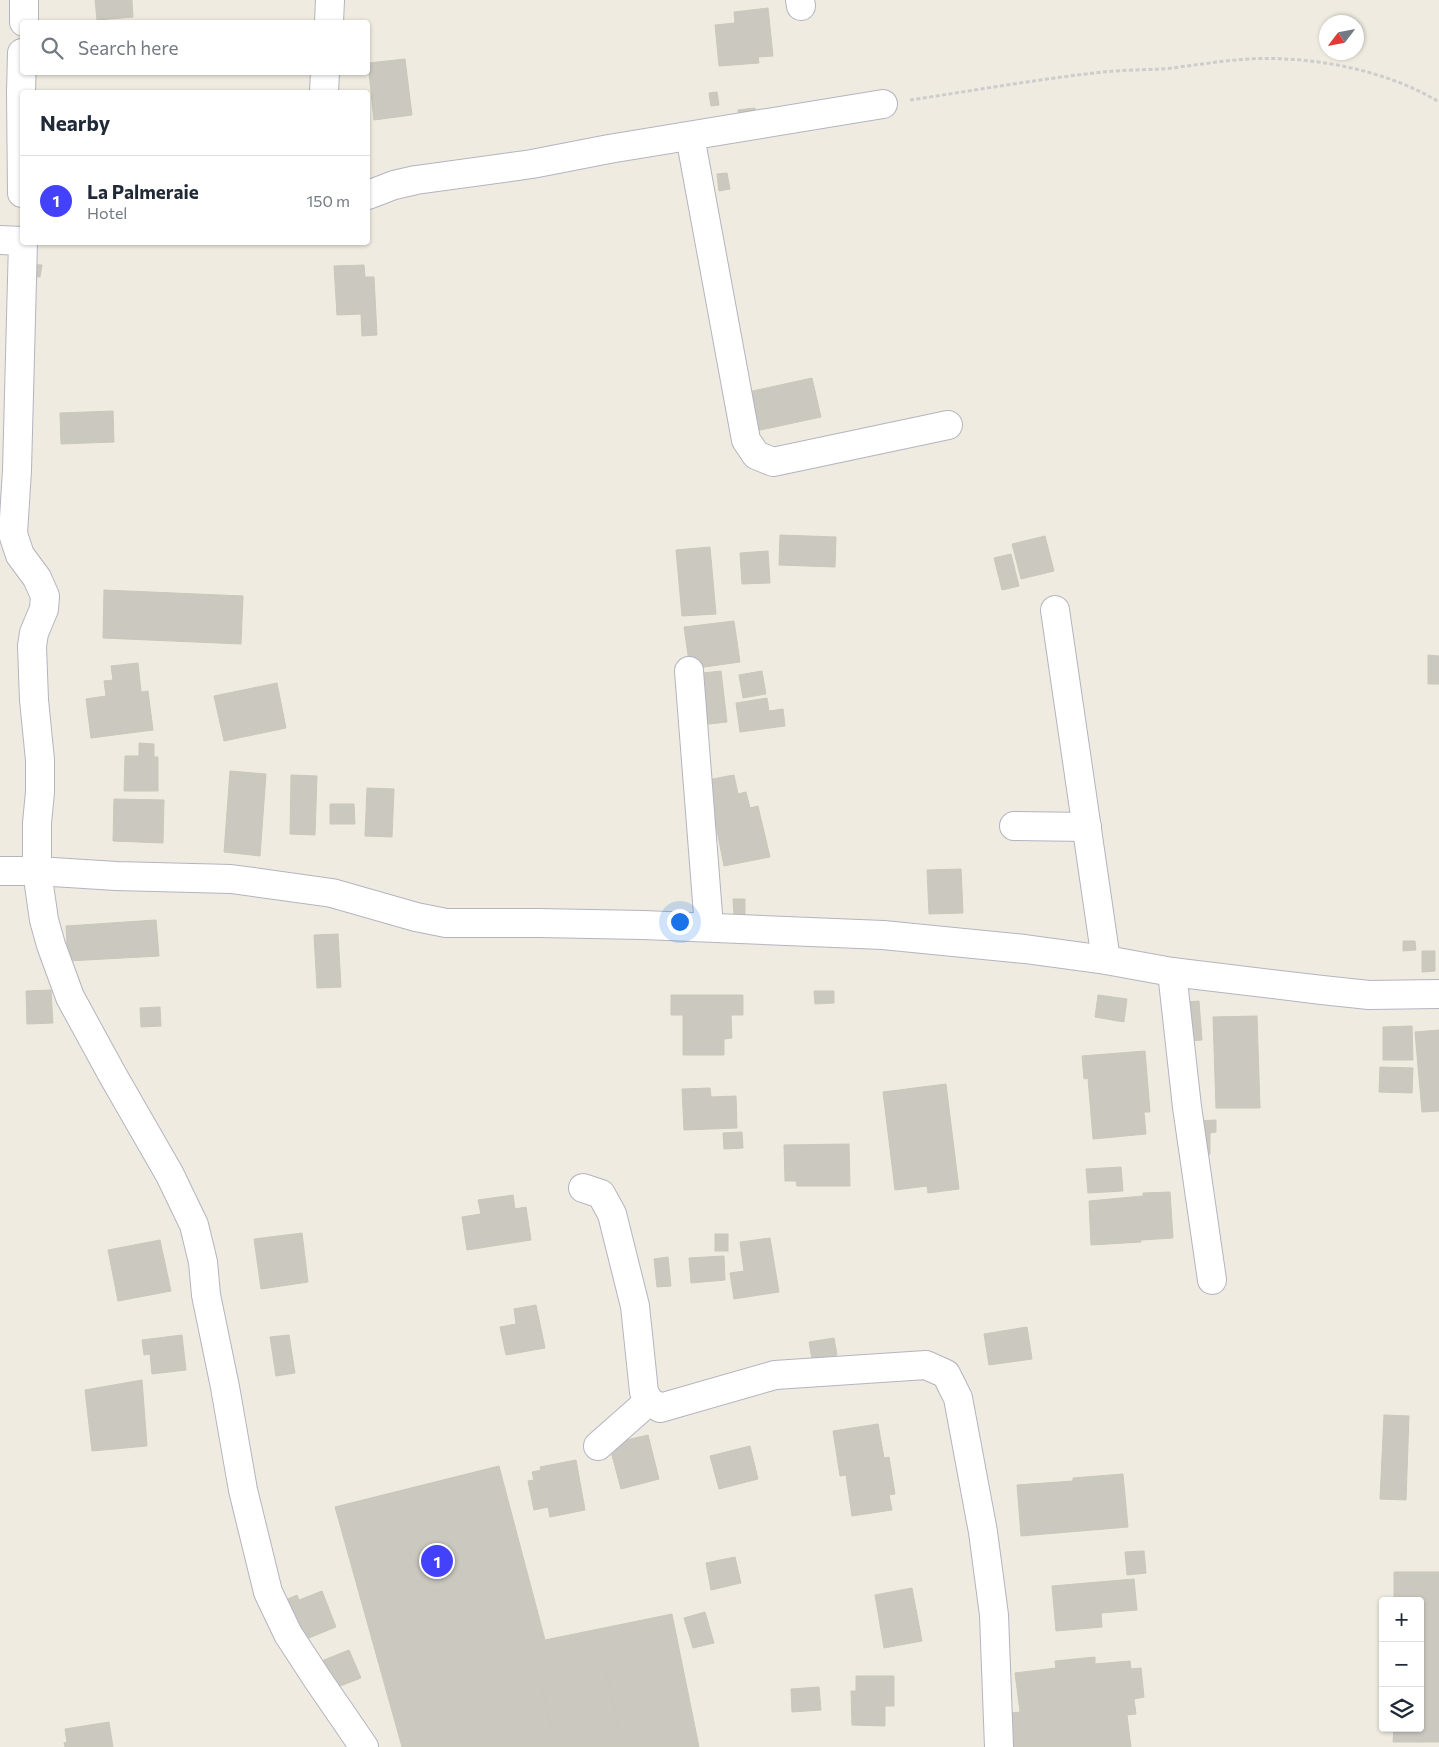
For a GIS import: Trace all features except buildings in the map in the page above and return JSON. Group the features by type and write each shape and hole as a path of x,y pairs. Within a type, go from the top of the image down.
{"street":[{"path":"24,0 24,20"},
{"path":"328,20 330,0"},
{"path":"21,75 21,90"},
{"path":"324,90 325,75"},
{"path":"370,194 394,184 416,180 532,164 609,149 883,104"},
{"path":"690,136 746,440 756,455 773,462 948,425"},
{"path":"0,240 20,242"},
{"path":"23,245 17,470 13,534 20,555 37,578 45,596 44,609 34,632 32,646 34,700 40,760 37,871 44,920 70,997 170,1175 194,1225 203,1262 206,1295 225,1387 243,1490 268,1592 288,1634 364,1747"},
{"path":"1055,610 1106,960"},
{"path":"689,671 709,927"},
{"path":"1014,826 1087,827"},
{"path":"0,872 37,871 116,876 231,879 332,893 416,917 446,923 538,922 883,935 1025,949 1106,960 1172,972 1369,995 1439,994"},
{"path":"1172,972 1187,1107 1212,1280"},
{"path":"583,1188 601,1194 612,1214 636,1306 644,1392 648,1402 660,1408 775,1376 926,1365 946,1374 958,1398 983,1532 994,1616 999,1747"},
{"path":"598,1446 648,1402"}],"path":[{"path":"883,104 1095,73 1283,58 1335,65 1385,76 1421,91 1439,102"}],"place":[{"name":"La Palmeraie","path":"437,1561"}]}
